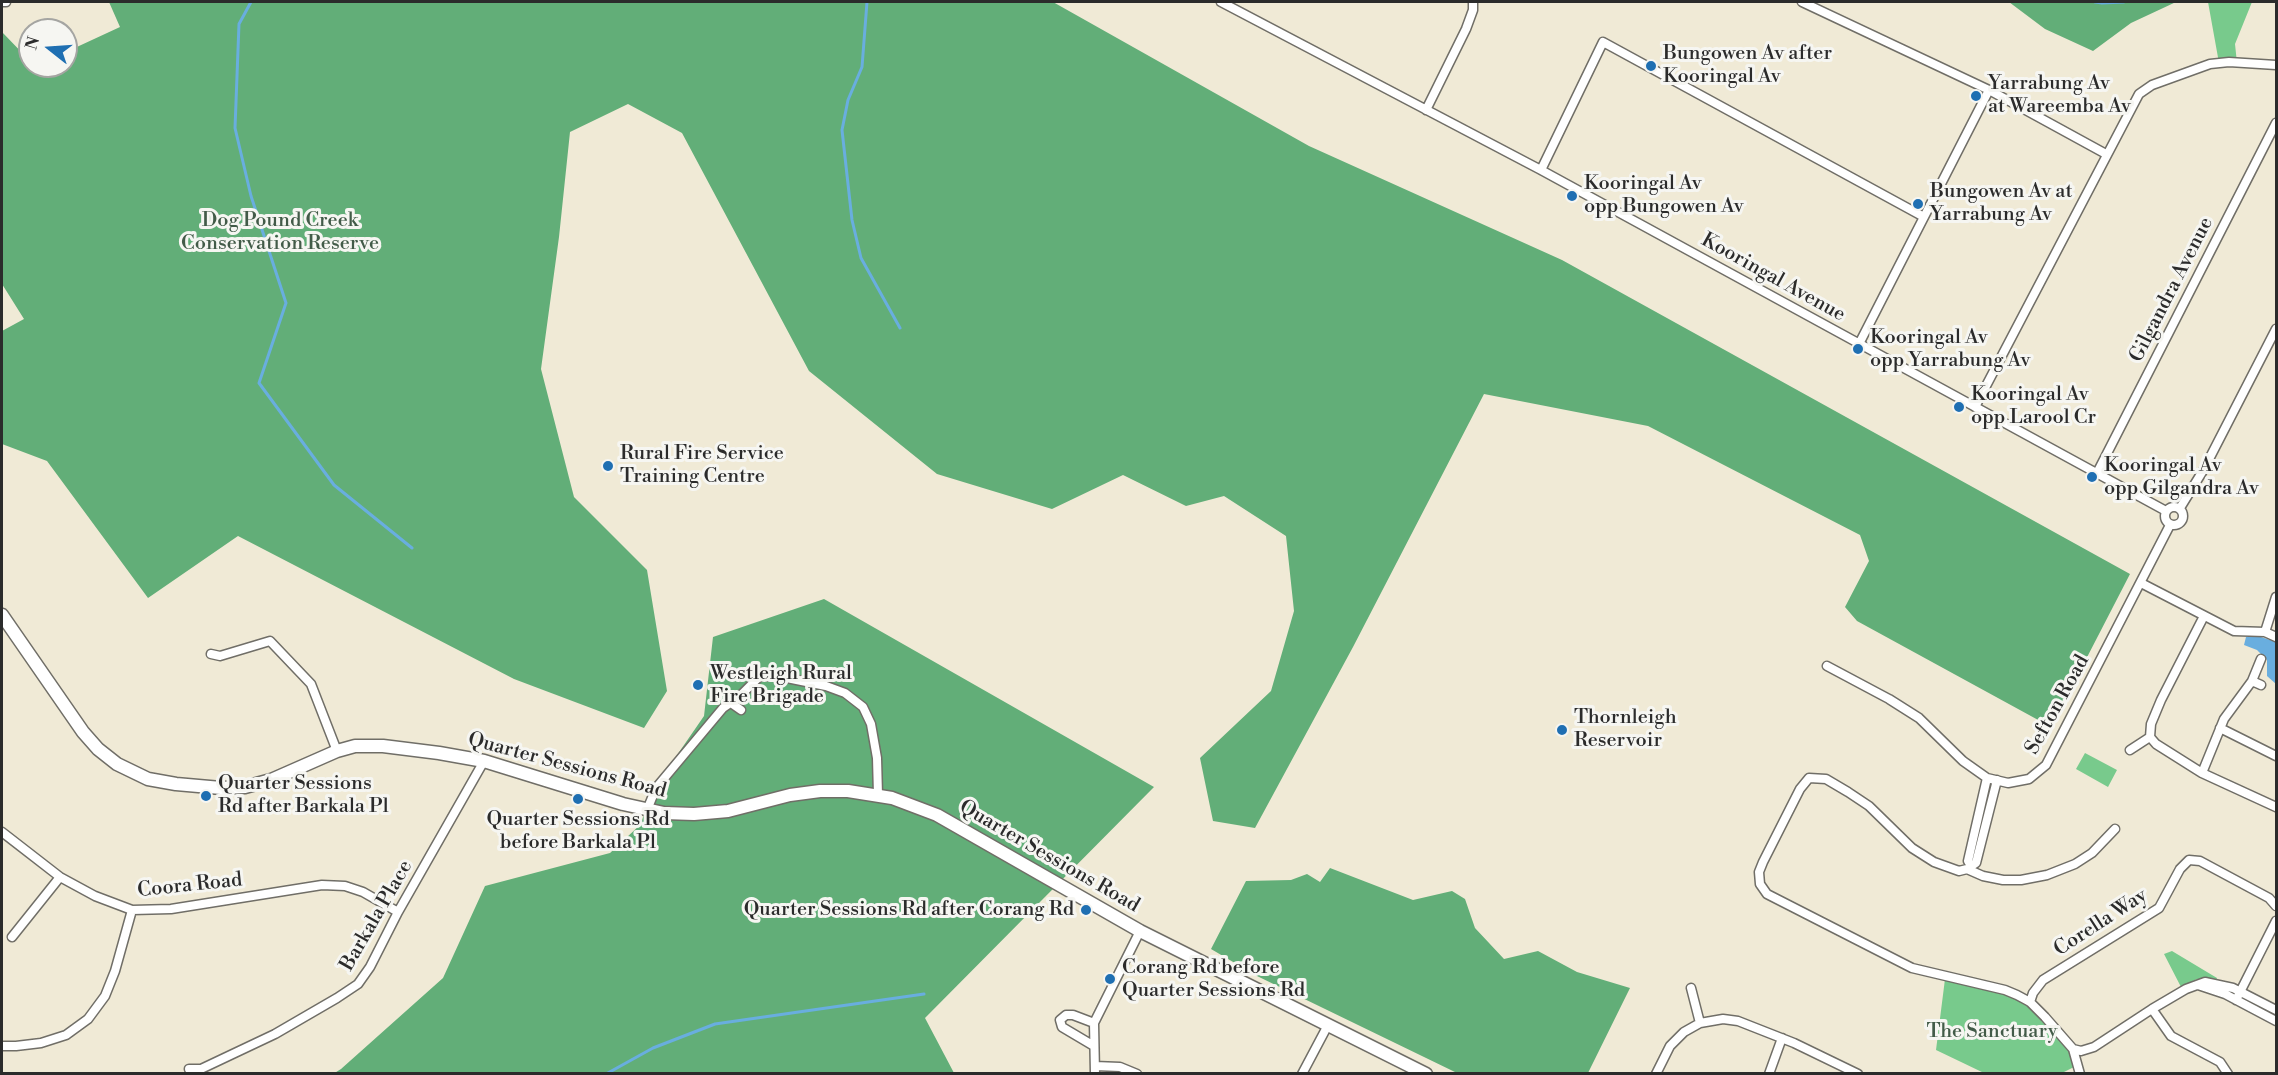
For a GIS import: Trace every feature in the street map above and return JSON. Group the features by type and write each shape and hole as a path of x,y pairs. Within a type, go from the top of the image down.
{"main road":[{"name":"Quarter Sessions Road","path":"2,615 83,732 98,749 117,764 139,775 176,784 221,789 245,787 271,780 337,750 356,746 383,746 484,761 647,810 679,814 710,814 746,808 790,795 820,791 848,791 878,795 906,802 937,815 1140,931 1426,1074"}],"street":[{"name":"Kooringal Avenue","path":"1221,2 1541,170 2166,511"},
{"path":"1426,110 1466,29 1473,10 1473,2"},
{"path":"1803,2 1989,90 2106,154"},
{"path":"1541,170 1603,42 1924,218"},
{"path":"1975,407 2139,94 2152,85 2191,70 2219,63 2277,65"},
{"path":"1859,344 1989,90"},
{"name":"Gilgandra Avenue","path":"2097,473 2277,123"},
{"path":"2180,508 2204,469 2277,329"},
{"path":"2172,507 2180,508 2184,515 2183,519 2178,525 2170,525 2165,519 2166,511 2172,507"},
{"name":"Sefton Road","path":"1827,666 1919,718 1963,761 1986,778 2008,783 2022,781 2038,773 2046,765 2170,525"},
{"path":"2141,583 2234,631 2265,632 2277,637"},
{"path":"2265,632 2277,597"},
{"path":"2204,616 2161,700 2151,724 2150,737 2156,744 2202,773 2277,807"},
{"path":"212,654 220,656 270,641 311,684 337,750"},
{"path":"2202,773 2224,719 2252,681 2261,659"},
{"path":"647,810 656,788 723,708 760,676 807,681 845,693 863,707 871,724 877,758 878,795"},
{"path":"2252,681 2261,685"},
{"path":"731,703 741,710"},
{"path":"2220,728 2276,756"},
{"path":"2130,750 2150,737"},
{"name":"Barkala Place","path":"189,1069 200,1071 275,1034 358,984 380,949 398,912 484,761"},
{"path":"1997,780 1977,860 1969,868 1959,871 1928,858 1901,839 1864,802 1826,779 1809,778 1800,789 1763,862 1759,878 1762,889 1767,894 1912,968 2005,990 2030,1002 2073,1049 2080,1074"},
{"path":"1969,868 1968,861 1986,778"},
{"path":"1969,868 1983,876 2003,880 2021,880 2047,875 2075,864 2092,853 2115,829"},
{"name":"Coora Road","path":"2,832 60,877 95,896 132,910 171,909 322,885 345,886 363,892 398,912"},
{"name":"Corella Way","path":"2030,1002 2032,993 2043,980 2159,908 2180,869 2190,860 2200,861 2269,898 2277,906"},
{"path":"12,937 60,877"},
{"path":"2,1046 41,1043 66,1035 88,1019 105,996 116,971 132,910"},
{"path":"2238,996 2277,921"},
{"path":"1137,1074 1120,1067 1095,1070 1094,1023 1140,931"},
{"path":"2073,1049 2081,1051 2094,1047 2152,1009 2187,989 2205,982 2226,985 2238,996 2277,1021"},
{"path":"1691,988 1700,1023"},
{"path":"2238,996 2277,1010"},
{"path":"2152,1009 2171,1036 2220,1062 2228,1074"},
{"path":"1094,1023 1066,1014 1060,1020 1062,1027 1094,1046"},
{"path":"1656,1074 1676,1038 1700,1023 1712,1019 1731,1019 1782,1038 1858,1074"},
{"path":"1302,1074 1328,1025"},
{"path":"1769,1074 1782,1038"}],"green space":[{"name":"Dog Pound Creek Conservation Reserve","path":"109,2 1053,2 1309,146 1562,260 2130,574 2051,727 1857,621 1845,607 1869,561 1860,535 1648,426 1484,394 1353,647 1255,828 1213,821 1200,758 1271,691 1294,611 1286,536 1224,496 1186,506 1123,475 1052,509 937,474 809,371 682,133 628,104 570,132 559,237 541,369 574,497 647,570 667,691 644,728 514,679 238,536 148,598 47,461 2,444 2,331 24,319 2,284 2,32 18,49 18,78 78,78 78,46 120,27"},
{"path":"2009,2 2176,2 2131,23 2093,51 2045,29"},
{"path":"2208,2 2252,2 2235,44 2237,63 2219,63"},
{"path":"824,599 1154,787 925,1018 954,1073 333,1074 443,978 485,886 610,853 641,824 644,803 704,716 713,637"},
{"path":"2085,753 2117,770 2108,787 2076,769"},
{"path":"1330,868 1413,900 1452,891 1465,899 1475,928 1504,959 1538,951 1577,972 1630,988 1588,1073 1457,1073 1257,976 1211,949 1246,881 1291,880 1307,874 1320,882"},
{"path":"2172,951 2217,978 2216,981 2197,979 2181,987 2164,954"},
{"name":"The Sanctuary","path":"1945,979 2002,992 2020,1000 2044,1021 2066,1046 2076,1066 2062,1073 1984,1073 1936,1050"}],"water":[{"path":"2246,637 2261,637 2276,642 2276,684 2267,676 2267,660 2257,650 2244,645"}],"waterway":[{"path":"251,2 239,24 235,128 251,196 286,303 259,383 334,485 412,548"},
{"path":"867,2 862,67 848,100 842,130 852,220 861,258 900,328"},
{"path":"2095,2 2124,2"},
{"path":"606,1074 653,1048 715,1024 924,994"}],"place":[{"name":"Bungowen Av after Kooringal Av","path":"1651,66"},
{"name":"Yarrabung Av at Wareemba Av","path":"1976,96"},
{"name":"Kooringal Av opp Bungowen Av","path":"1572,196"},
{"name":"Bungowen Av at Yarrabung Av","path":"1918,204"},
{"name":"Kooringal Av opp Yarrabung Av","path":"1858,349"},
{"name":"Kooringal Av opp Larool Cr","path":"1959,407"},
{"name":"Rural Fire Service Training Centre","path":"608,466"},
{"name":"Kooringal Av opp Gilgandra Av","path":"2092,477"},
{"name":"Westleigh Rural Fire Brigade","path":"698,685"},
{"name":"Thornleigh Reservoir","path":"1562,730"},
{"name":"Quarter Sessions Rd after Barkala Pl","path":"206,796"},
{"name":"Quarter Sessions Rd before Barkala Pl","path":"578,799"},
{"name":"Quarter Sessions Rd after Corang Rd","path":"1086,910"},
{"name":"Corang Rd before Quarter Sessions Rd","path":"1110,979"}]}
